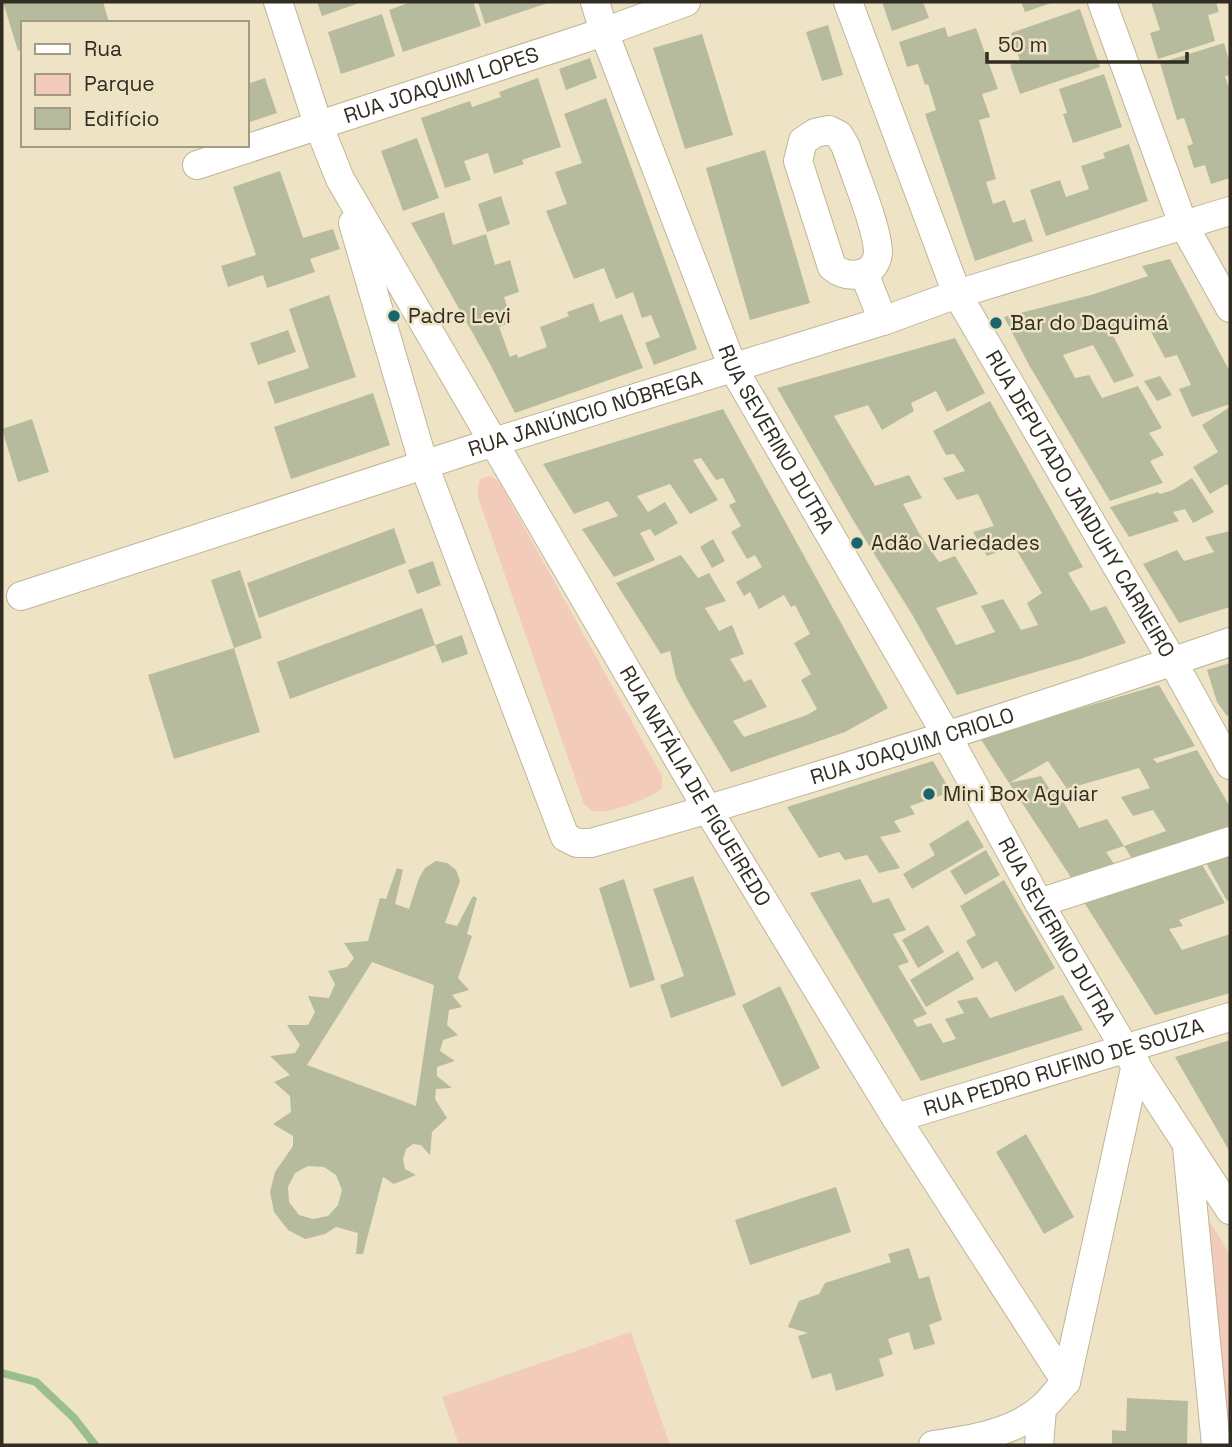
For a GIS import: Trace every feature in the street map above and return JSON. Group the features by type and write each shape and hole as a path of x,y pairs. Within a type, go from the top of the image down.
{"street":[{"name":"RUA NATÁLIA DE FIGUEIREDO","path":"278,2 318,124 340,179 424,465 565,837 577,843 591,843"},
{"name":"RUA SEVERINO DUTRA","path":"595,2 604,32 733,368 947,736 1039,903 1130,1056 1230,1210"},
{"name":"RUA JOAQUIM LOPES","path":"197,165 604,32 686,2"},
{"name":"RUA DEPUTADO JANDUHY CARNEIRO","path":"848,2 957,294 1173,662 1230,765"},
{"path":"1102,2 1183,224 1230,308"},
{"path":"829,130 839,135 846,147 876,239 878,256 874,266 864,273 840,273 832,267 815,220 798,161 803,141 815,133 829,130"},
{"name":"RUA NATÁLIA DE FIGUEIREDO","path":"340,179 708,810 896,1118 1066,1382"},
{"name":"RUA JANÚNCIO NÓBREGA","path":"22,596 494,442 883,321 957,294 1230,211"},
{"path":"864,273 883,321"},
{"name":"RUA JOAQUIM CRIOLO","path":"591,843 947,736 1230,642"},
{"path":"1039,903 1230,841"},
{"name":"RUA PEDRO RUFINO DE SOUZA","path":"896,1118 1130,1056 1230,1017"},
{"path":"933,1445 974,1439 1009,1427 1042,1409 1066,1382 1130,1056"},
{"path":"1186,1140 1216,1445"},
{"path":"1039,1445 1042,1409"}],"green space":[{"path":"489,476 498,480 662,776 662,788 657,792 629,805 600,812 593,811 584,804 478,497 480,479"},
{"path":"1204,1212 1230,1255 1230,1445 1225,1445"},
{"path":"631,1332 670,1445 459,1445 442,1397"}],"building":[{"path":"3,2 103,2 109,21 21,21 21,50 18,51"},
{"path":"317,2 362,2 322,16"},
{"path":"411,2 473,2 481,26 403,52 389,10"},
{"path":"478,2 551,2 485,24"},
{"path":"882,2 923,2 929,18 892,31"},
{"path":"1021,2 1054,2 1025,12"},
{"path":"1151,2 1216,2 1219,12 1208,15 1215,41 1158,59 1150,33 1160,30"},
{"path":"1080,9 1100,67 1020,94 1010,65 1020,61 1011,33"},
{"path":"382,14 395,56 341,74 328,32"},
{"path":"828,25 843,75 822,81 806,32"},
{"path":"945,27 948,37 976,28 998,89 982,94 990,117 979,120 996,179 986,182 993,204 1005,200 1013,223 1025,219 1033,241 975,261 925,114 936,110 928,84 925,85 918,64 907,67 899,42"},
{"path":"702,34 733,135 685,149 653,48"},
{"path":"1224,43 1230,64 1230,75 1225,76 1230,92 1230,178 1211,184 1205,165 1194,168 1187,146 1193,144 1184,118 1177,120 1160,63"},
{"path":"590,58 597,78 566,90 559,69"},
{"path":"1104,74 1122,127 1073,143 1063,114 1067,113 1059,89"},
{"path":"265,78 277,113 248,123 248,84"},
{"path":"538,78 561,147 522,160 524,164 494,174 488,153 464,161 471,180 445,188 421,118 470,101 472,107 501,97 499,92"},
{"path":"606,98 697,349 654,365 645,343 660,337 651,315 642,318 633,292 616,299 604,268 574,279 546,211 567,204 555,172 582,163 564,114"},
{"path":"417,138 439,198 403,211 381,151"},
{"path":"1129,144 1148,201 1046,236 1030,190 1060,180 1066,197 1089,189 1081,166 1105,158 1103,153"},
{"path":"765,150 810,303 750,320 706,168"},
{"path":"280,171 303,238 333,229 340,249 310,259 315,272 267,288 263,275 228,287 221,266 256,255 233,187"},
{"path":"501,196 510,224 487,232 478,204"},
{"path":"444,212 453,245 486,234 495,265 510,260 519,292 504,297 512,322 499,327 510,357 517,354 518,358 547,347 540,327 569,316 567,312 593,303 600,322 622,314 643,368 515,413 411,223"},
{"path":"1170,259 1230,372 1230,404 1192,417 1179,389 1191,385 1177,355 1165,358 1142,315 1109,328 1134,376 1114,383 1093,345 1063,355 1075,378 1089,375 1102,398 1138,386 1162,428 1149,433 1164,455 1150,461 1163,483 1110,501 1029,365 1004,317 1091,295 1148,276 1142,266"},
{"path":"329,295 356,377 275,404 267,382 309,368 289,309"},
{"path":"288,330 296,352 258,365 250,343"},
{"path":"955,338 985,393 947,412 936,391 911,403 914,411 882,430 868,405 834,416 875,486 909,475 922,498 903,504 919,533 939,562 955,556 978,594 936,608 956,645 995,632 981,606 1003,599 1021,630 1038,625 1027,603 1042,593 1014,546 987,556 973,532 994,526 978,494 957,500 943,478 965,471 954,454 946,455 933,431 990,401 1083,567 1068,573 1091,611 1106,606 1126,643 957,695 777,388"},
{"path":"1160,376 1172,395 1157,401 1144,381"},
{"path":"373,393 390,445 291,479 274,427"},
{"path":"1230,407 1230,490 1227,484 1210,494 1193,467 1218,452 1202,425"},
{"path":"723,409 888,708 845,732 731,772 676,678 670,651 661,654 616,583 681,555 698,578 709,573 726,601 705,608 719,631 732,625 744,654 730,659 744,682 751,679 767,707 733,721 744,737 817,709 801,680 811,674 794,643 810,634 795,605 791,607 784,595 759,609 750,592 744,596 736,582 762,567 755,555 747,559 731,532 741,526 729,505 736,502 723,478 716,480 701,458 693,460 718,500 690,514 670,484 637,496 648,512 665,502 678,523 655,536 650,529 640,533 655,560 614,577 582,529 618,516 608,501 574,514 543,464"},
{"path":"32,419 49,472 18,482 2,429"},
{"path":"1192,478 1214,512 1193,523 1185,509 1173,512 1179,521 1129,537 1110,507 1173,490"},
{"path":"394,528 406,563 259,618 247,583"},
{"path":"1230,531 1230,607 1179,623 1143,564 1177,550 1184,561 1214,552 1205,537"},
{"path":"713,539 725,561 712,568 700,547"},
{"path":"433,561 441,585 417,594 408,570"},
{"path":"240,570 262,638 234,648 211,580"},
{"path":"422,608 435,645 290,699 277,662"},
{"path":"462,635 468,654 442,663 435,645"},
{"path":"234,648 260,732 174,759 148,675"},
{"path":"1230,663 1230,714 1227,716 1217,702 1207,670"},
{"path":"1159,685 1195,746 1153,759 1157,763 1197,750 1230,807 1230,835 1136,865 1124,846 1166,831 1153,810 1133,816 1121,797 1150,788 1139,768 1067,789 1048,761 1009,783 980,738"},
{"path":"933,761 951,792 910,806 915,814 894,821 901,832 880,837 900,868 879,873 867,855 845,860 839,852 819,858 787,807"},
{"path":"1041,776 1053,794 1058,793 1079,828 1107,819 1124,846 1106,852 1119,871 1076,885 1009,783"},
{"path":"968,820 984,847 912,889 903,874 935,855 929,844"},
{"path":"986,850 1000,875 965,895 950,871"},
{"path":"1230,852 1230,900 1227,901 1205,861"},
{"path":"436,861 447,863 456,870 460,881 445,923 457,926 473,896 477,898 467,934 472,936 458,978 469,990 452,995 462,1007 449,1010 447,1025 458,1035 443,1040 440,1051 455,1061 437,1067 437,1076 452,1088 436,1089 435,1099 447,1118 432,1132 430,1155 421,1145 413,1144 406,1149 403,1159 405,1169 416,1175 394,1184 383,1177 363,1254 356,1254 358,1233 336,1227 325,1234 305,1239 288,1230 274,1212 270,1192 275,1172 293,1146 293,1136 273,1124 291,1112 290,1096 274,1082 290,1075 270,1056 295,1053 300,1045 287,1025 308,1025 315,1012 308,996 329,998 335,984 328,971 347,967 354,958 344,943 368,941 380,898 386,899 397,868 403,870 395,904 409,909 425,868","holes":["372,962 434,985 416,1106 307,1065","308,1166 324,1167 336,1175 342,1190 338,1205 328,1216 313,1219 299,1215 289,1202 288,1187 295,1173"]},
{"path":"1201,863 1225,903 1179,920 1183,926 1169,929 1182,950 1230,934 1230,993 1155,1015 1082,899"},
{"path":"693,876 736,995 671,1018 660,985 684,976 653,889"},
{"path":"624,879 655,980 630,988 599,888"},
{"path":"860,879 873,903 889,898 906,930 893,934 909,962 898,966 927,1014 913,1020 917,1027 931,1023 943,1043 956,1039 945,1019 964,1013 957,1001 977,997 990,1018 1063,995 1083,1030 921,1081 810,893"},
{"path":"1004,880 1055,968 1015,992 997,961 982,969 966,941 976,935 960,906"},
{"path":"928,925 944,952 918,968 902,940"},
{"path":"958,951 974,979 926,1007 910,980"},
{"path":"780,986 820,1068 782,1087 742,1005"},
{"path":"1230,1040 1230,1152 1175,1057"},
{"path":"1026,1134 1074,1217 1044,1234 996,1152"},
{"path":"836,1187 851,1232 750,1265 735,1220"},
{"path":"909,1248 919,1279 929,1276 942,1320 929,1325 935,1344 914,1350 909,1332 888,1339 893,1354 879,1359 884,1376 836,1391 831,1373 812,1379 798,1336 808,1333 788,1327 799,1301 819,1294 825,1283 891,1262 888,1254"},
{"path":"1127,1398 1188,1401 1187,1445 1112,1445 1112,1430 1126,1431"}],"waterway":[{"path":"2,1373 36,1382 74,1418 95,1445"}],"place":[{"name":"Padre Levi","path":"394,316"},
{"name":"Bar do Daguimá","path":"996,323"},
{"name":"Adão Variedades","path":"857,543"},
{"name":"Mini Box Aguiar","path":"929,794"}]}
